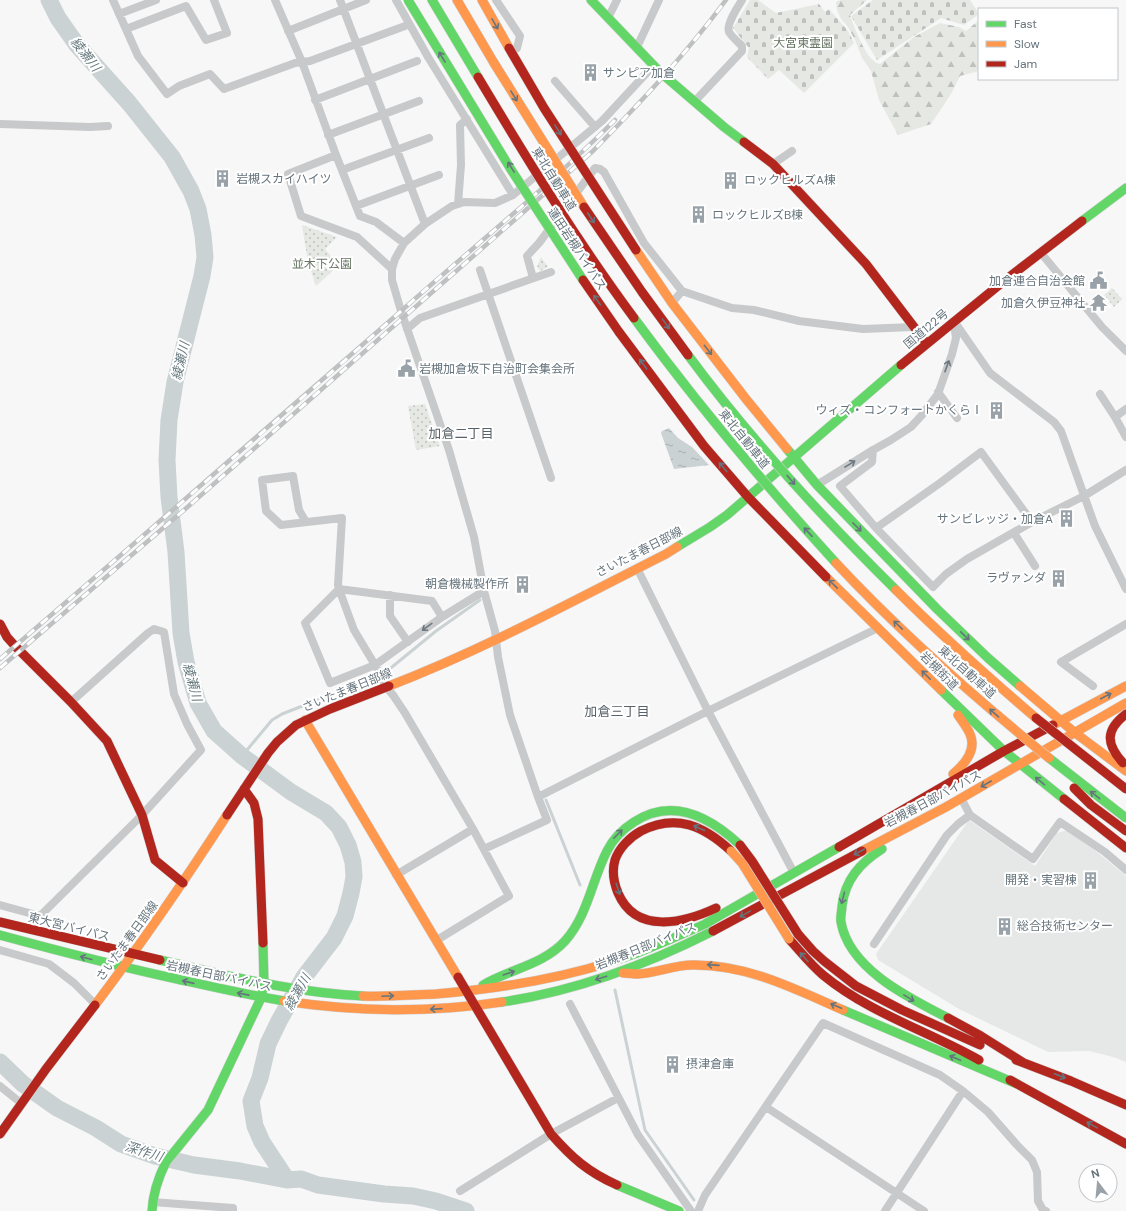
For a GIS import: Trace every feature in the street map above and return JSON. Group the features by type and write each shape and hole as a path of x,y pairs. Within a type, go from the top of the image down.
{"main road":[{"name":"蓮田岩槻バイパス","path":"408,0 536,208 591,292 704,446 748,497"},
{"name":"東北自動車道","path":"432,0 551,196 600,270 669,365 746,461 794,517 883,611 959,682 1016,732 1126,818"},
{"name":"東北自動車道","path":"457,0 494,63 600,231 687,354 741,422 788,477 851,545 937,632 1026,711 1090,763 1126,789"},
{"path":"482,0 513,48 548,114 672,303 746,399 817,485 937,609 988,658 1074,732 1126,771"},
{"path":"591,0 660,72 724,127 773,164 866,264 927,344"},
{"name":"国道122号","path":"748,497 794,456 954,321 1126,188"},
{"name":"さいたま春日部線","path":"0,1134 46,1069 124,967 216,834 268,753 277,742 296,725 330,709 425,672 496,639 666,554 687,542 727,515 748,497"},
{"name":"岩槻街道","path":"748,497 811,562 1004,751 1126,848"},
{"path":"0,624 7,636 27,659 71,702 107,741 142,814 155,860 183,883"},
{"name":"岩槻春日部バイパス","path":"132,955 264,984 328,993 377,996 470,991 560,976 653,947 705,924 1004,751 1126,686"},
{"path":"878,825 903,806 946,779 965,764 970,755 972,747 971,737 946,695"},
{"path":"1033,697 1049,707 1064,708 1087,706"},
{"name":"岩槻春日部バイパス","path":"124,967 261,998 325,1007 362,1010 433,1010 475,1006 538,996 564,990 619,973 723,926 957,800 1126,703"},
{"path":"1126,714 1113,726 1110,733 1110,741 1113,752 1126,766"},
{"path":"305,720 396,875 470,991 475,1006 551,1134 574,1160 598,1176 679,1211"},
{"path":"1016,732 1091,805 1126,831"},
{"path":"152,1207 154,1190 161,1171 166,1162 211,1104 261,998 264,984 258,819 256,804 244,789"},
{"path":"957,800 940,817 884,847 871,856 854,872 842,900 842,926 845,937 860,959 883,980 909,998 966,1028 1024,1063"},
{"path":"470,991 543,959 564,942 575,929 582,916 606,851 614,838 634,821 647,815 662,811 690,813 716,824 740,845 752,861 798,934 813,951 839,974 862,989 902,1010 962,1037 1024,1063 1071,1080 1126,1104"},
{"path":"791,874 709,912 690,919 673,922 661,922 643,919 627,907 617,891 614,868 615,860 625,844 633,836 649,827 668,822 688,824 710,834 720,840 742,864 789,939 822,974 848,992 898,1020 960,1049 1017,1084 1126,1144"},
{"name":"東大宮バイパス","path":"0,922 132,955"},
{"name":"東大宮バイパス","path":"0,935 124,967"},
{"path":"619,973 638,974 690,965 704,965 720,966 771,979 1017,1084"}],"street":[{"path":"113,0 138,56 167,94 179,86 210,74 224,89 295,63 310,61 404,26"},
{"path":"119,14 156,0"},
{"path":"126,29 186,6 206,40 227,33 214,0"},
{"path":"275,0 302,62 328,135 360,216 376,222 404,243"},
{"path":"340,0 425,224"},
{"path":"288,31 366,0"},
{"path":"396,0 428,57 514,195"},
{"path":"496,0 520,36 513,48"},
{"path":"608,18 617,0"},
{"path":"636,47 659,0"},
{"path":"695,101 742,51 742,46 728,28 729,23 742,0"},
{"path":"315,100 417,61"},
{"path":"484,850 547,820 510,715 498,657 495,631 484,591 474,536 449,450 407,329 392,280 392,269 395,259 404,243 425,224 452,206 464,202 495,203 514,195 596,127 654,65"},
{"path":"555,81 596,127"},
{"path":"328,135 419,101"},
{"path":"458,204 461,164 460,125 467,119"},
{"path":"0,124 90,127 108,126"},
{"path":"342,170 429,138"},
{"path":"773,164 792,151"},
{"path":"336,155 288,174 301,216 357,237 392,269"},
{"path":"533,278 527,256 539,244 595,168 604,172 644,242 682,291 732,308 754,310 799,321 863,328 913,327"},
{"path":"356,206 439,175"},
{"path":"1041,253 1102,327 1126,350"},
{"path":"480,270 551,478"},
{"path":"407,329 420,318 551,272"},
{"path":"672,303 682,291"},
{"path":"817,485 911,427 931,404 938,392 956,338 954,321"},
{"path":"954,321 990,373 1054,422 1061,431 1095,526 1126,589"},
{"path":"938,392 957,418"},
{"path":"1100,394 1126,436"},
{"path":"1115,417 1126,409"},
{"path":"873,450 872,462 840,486 876,528 933,587 946,574 967,559 1032,522 1084,496 1126,470"},
{"path":"876,528 981,452 1032,522"},
{"path":"306,522 299,510 293,476 262,480 266,510 281,525 342,518 338,585 354,630 386,687 405,713 473,829 509,896 437,940"},
{"path":"1014,533 1035,566"},
{"path":"637,568 791,874"},
{"path":"339,589 305,623 330,683 378,671 408,642 442,617 484,591"},
{"path":"339,589 432,601 442,617"},
{"path":"390,595 390,616 408,642"},
{"path":"1093,686 1061,662 1126,624"},
{"path":"538,797 708,711 878,628"},
{"path":"0,904 40,916 142,814 201,750 187,724 174,694 164,632 154,629 148,633 71,702"},
{"path":"0,643 7,636"},
{"path":"957,800 970,815 1033,859 1060,822 1105,852 1126,870"},
{"path":"874,944 947,834 970,815"},
{"path":"396,875 473,829"},
{"path":"0,950 48,964 74,983 96,1005"},
{"path":"570,1004 638,1135 691,1211"},
{"path":"698,1211 705,1195 823,1023 940,1075 963,1091 988,1112 1032,1160 1037,1172 1038,1201 1043,1210 1046,1211"},
{"path":"0,1086 23,1101"},
{"path":"885,1211 963,1091"},
{"path":"460,1191 551,1134 618,1098"},
{"path":"766,1106 924,1211"},
{"path":"152,1207 233,1208 233,1211"}],"shaded area":[{"path":"969,820 1035,866 1057,833 1068,830 1126,876 1126,1062 1089,1051 1048,1052 959,1009 878,960 876,954"}],"green space":[{"name":"大宮東霊園","path":"750,0 758,0 776,13 819,4 825,12 829,9 848,31 854,43 804,93 779,70 768,79 747,57 749,48 733,28"},
{"path":"840,0 867,0 850,15 867,53 874,62 880,64 914,37 940,23 959,27 966,31 978,21 978,71 960,76 951,94 931,124 898,135 879,100 871,71 862,58 848,27 841,19 837,10 836,2"},
{"path":"873,0 970,0 978,12 978,15 964,25 941,18 877,60 851,16"},
{"name":"並木下公園","path":"302,225 337,237 325,249 339,265 316,286 308,262"},
{"path":"541,257 548,267 540,271 537,267"},
{"path":"1112,288 1122,299 1114,307 1104,295"},
{"path":"425,404 440,446 416,450 408,406"}],"water":[{"path":"669,428 678,438 692,447 709,465 674,469 661,433"}],"waterway":[{"name":"綾瀬川","path":"49,0 58,18 77,45 129,103 172,157 191,191 198,209 205,257 202,276 175,382 169,420 167,460 169,497 176,552 181,633 186,662 198,703 214,731 242,756 291,792 326,813 339,827 348,845 353,862 354,877 345,916 334,938 304,977 279,1021 268,1044 260,1078 251,1101 255,1126 262,1142 287,1180"},
{"path":"242,756 272,720 282,714 374,678 392,667 436,631 480,600"},
{"path":"546,800 580,885"},
{"path":"615,990 645,1130 694,1200"},
{"name":"深作川","path":"0,1062 23,1084 57,1108 96,1128 121,1144 155,1156 194,1165 240,1171 287,1180 301,1179 318,1185 384,1194 413,1196 436,1201 466,1211"}],"railway":[{"path":"0,668 183,511 593,151 662,78 695,40 726,0"},
{"path":"0,659 509,218 563,170 615,120"}],"traffic: fast":[{"path":"408,0 510,168 583,280"},
{"path":"432,0 478,77"},
{"path":"591,0 660,72 724,127 744,142"},
{"path":"1082,221 1126,188"},
{"path":"634,318 682,382 732,444 836,563"},
{"path":"688,355 736,417 788,477 814,506 896,590"},
{"path":"748,497 901,365"},
{"path":"787,449 817,485 937,609 988,658 1020,686"},
{"path":"677,547 710,527 748,497"},
{"path":"941,690 1004,751 1064,799"},
{"path":"1049,758 1126,818"},
{"path":"483,985 547,956 565,941 579,920 609,847 612,842 634,822 648,815 662,811 676,811 690,814 716,826 740,845"},
{"path":"611,962 637,953 705,924 839,847"},
{"path":"882,849 860,866 846,888 841,918 846,939 868,968 883,980 916,1001 948,1018"},
{"path":"502,1002 584,984 637,966 713,931"},
{"path":"0,935 155,974 230,991 284,1001"},
{"path":"152,1211 156,1186 166,1162 208,1110 261,998 264,984 263,943"},
{"path":"160,960 286,987 363,996"},
{"path":"843,1010 1017,1084"},
{"path":"617,1185 679,1211"}],"traffic: slow":[{"path":"457,0 494,63"},
{"path":"482,0 509,48"},
{"path":"494,63 584,207"},
{"path":"636,250 672,303 746,399 787,449"},
{"path":"389,686 425,672 495,640 666,554 677,547"},
{"path":"836,563 887,615 939,664 993,712 1049,758"},
{"path":"826,577 941,690"},
{"path":"896,590 965,656 1036,718"},
{"path":"1020,686 1074,732 1126,771"},
{"path":"1053,725 1126,686"},
{"path":"862,851 946,807 1126,703"},
{"path":"953,774 962,766 969,756 972,746 970,734 958,715"},
{"path":"305,720 458,977"},
{"path":"95,1005 163,911 227,815"},
{"path":"731,851 742,863 789,939"},
{"path":"363,996 436,994 524,983 568,974 611,962"},
{"path":"623,973 638,974 678,966 692,965 732,969 751,973 789,986 843,1010"},
{"path":"284,1001 312,1005 393,1010 447,1008 502,1002"}],"traffic: jam":[{"path":"509,48 544,108 636,250"},
{"path":"478,77 573,230 634,318"},
{"path":"744,142 773,164 866,264 927,344"},
{"path":"584,207 642,292 688,355"},
{"path":"901,365 1004,281 1082,221"},
{"path":"583,280 619,332"},
{"path":"619,332 704,446 748,497 826,577"},
{"path":"0,624 7,637 15,646 71,702 107,741 142,815 155,860 183,883"},
{"path":"227,815 268,753 277,742 296,725 330,709 389,686"},
{"path":"1123,763 1113,750 1110,737 1114,726 1126,714"},
{"path":"1036,718 1126,789"},
{"path":"839,847 1004,751 1053,725"},
{"path":"1074,788 1091,805 1126,831"},
{"path":"244,789 254,803 258,819 263,943"},
{"path":"1064,799 1126,848"},
{"path":"716,908 690,918 676,921 662,922 648,920 636,915 626,906 618,893 614,876 615,860 622,847 633,836 641,831 666,823 678,823 700,829 721,842 731,851"},
{"path":"740,845 752,861 798,934"},
{"path":"713,931 862,851"},
{"path":"0,922 160,960"},
{"path":"798,934 824,961 856,986 902,1010 980,1045"},
{"path":"789,939 818,971 841,988 879,1011 979,1060"},
{"path":"458,977 551,1134 581,1164 597,1175 617,1185"},
{"path":"0,1134 46,1069 95,1005"},
{"path":"948,1018 981,1036 1024,1063"},
{"path":"1016,1060 1071,1081 1126,1105"},
{"path":"1010,1080 1126,1144"}],"place":[{"name":"サンピア加倉","path":"590,73"},
{"name":"岩槻スカイハイツ","path":"223,179"},
{"name":"ロックヒルズA棟","path":"731,180"},
{"name":"ロックヒルズB棟","path":"699,215"},
{"name":"加倉連合自治会館","path":"1098,281"},
{"name":"加倉久伊豆神社","path":"1098,303"},
{"name":"岩槻加倉坂下自治町会集会所","path":"406,369"},
{"name":"ウィズ・コンフォートかくらⅠ","path":"996,410"},
{"name":"サンビレッジ・加倉A","path":"1066,519"},
{"name":"ラヴァンダ","path":"1059,578"},
{"name":"朝倉機械製作所","path":"522,584"},
{"name":"開発・実習棟","path":"1090,880"},
{"name":"総合技術センター","path":"1004,926"},
{"name":"摂津倉庫","path":"673,1064"}],"district":[{"name":"加倉二丁目","path":"461,433"},
{"name":"加倉三丁目","path":"617,711"}]}
